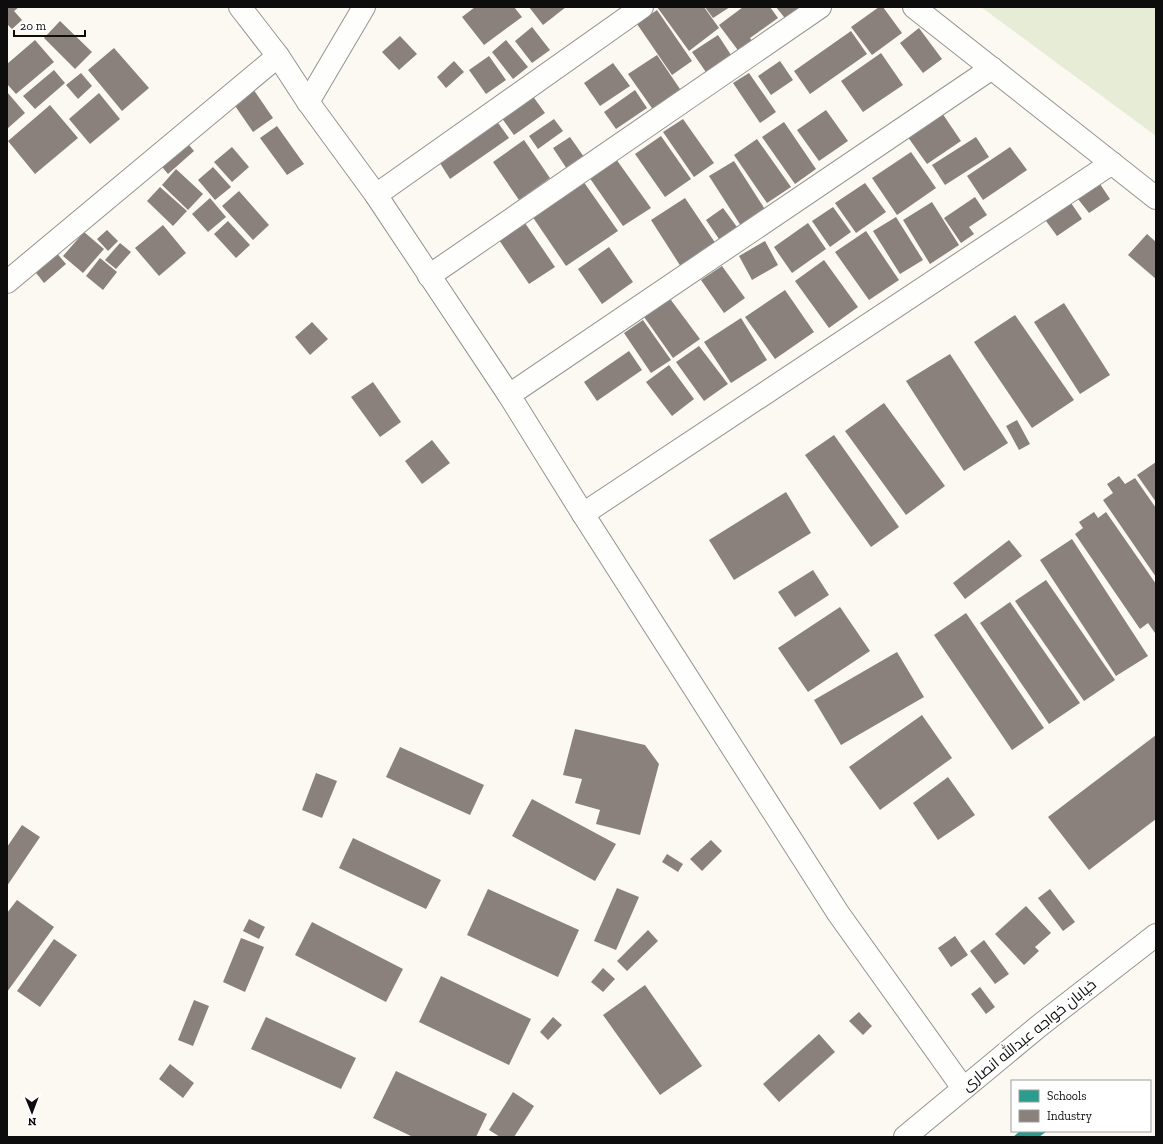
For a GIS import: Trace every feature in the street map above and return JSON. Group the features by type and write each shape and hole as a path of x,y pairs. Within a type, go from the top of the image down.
{"street":[{"path":"240,7 278,56 308,102 376,195 509,395 582,514 838,913 963,1088"},
{"path":"308,102 364,7"},
{"path":"376,195 642,7"},
{"path":"429,276 820,7"},
{"path":"914,7 1156,198"},
{"path":"7,282 278,56"},
{"path":"509,395 992,68"},
{"path":"582,514 1112,163"},
{"name":"خیابان خواجه عبدالله انصاری","path":"905,1137 963,1088 1156,935"}],"green space":[{"path":"981,7 1156,7 1156,136"}],"building: Schools":[{"path":"1019,1132 1046,1132 1039,1137 1013,1137"}],"building: Industry":[{"path":"7,7 19,7 14,11 22,20 12,29 7,24"},
{"path":"475,7 514,7 522,17 484,45 462,17"},
{"path":"529,7 566,7 543,25"},
{"path":"657,7 704,7 719,28 689,51"},
{"path":"705,7 730,7 713,18"},
{"path":"743,7 770,7 778,18 750,38 753,43 740,53 719,25"},
{"path":"776,7 808,7 788,22"},
{"path":"879,7 883,7 902,33 872,55 851,27"},
{"path":"657,10 692,61 672,75 637,24"},
{"path":"60,21 92,52 75,69 44,38"},
{"path":"532,27 550,50 532,63 515,41"},
{"path":"919,28 942,59 923,73 900,43"},
{"path":"851,31 867,54 810,94 794,71"},
{"path":"718,35 733,58 708,75 692,52"},
{"path":"400,36 417,54 399,70 382,52"},
{"path":"35,40 54,62 16,94 7,84 7,64"},
{"path":"506,40 528,67 513,79 492,52"},
{"path":"114,48 149,88 122,111 88,70"},
{"path":"881,53 903,85 863,112 841,81"},
{"path":"657,55 682,92 654,111 628,74"},
{"path":"489,56 506,80 486,94 469,70"},
{"path":"454,61 464,72 446,88 437,77"},
{"path":"780,61 793,80 771,95 758,76"},
{"path":"613,63 630,86 600,106 584,83"},
{"path":"54,70 65,83 35,109 23,96"},
{"path":"81,73 92,86 78,99 66,85"},
{"path":"749,73 776,112 760,123 733,83"},
{"path":"251,86 273,118 253,132 231,100"},
{"path":"635,90 647,108 616,129 604,112"},
{"path":"7,92 25,113 7,129"},
{"path":"99,93 120,119 90,144 69,119"},
{"path":"532,95 545,113 514,135 501,117"},
{"path":"50,105 78,138 35,174 8,141"},
{"path":"826,110 848,141 819,161 797,130"},
{"path":"940,110 961,141 927,164 905,133"},
{"path":"554,119 563,131 538,149 529,136"},
{"path":"683,119 714,163 694,177 663,132"},
{"path":"496,120 509,138 450,179 438,160"},
{"path":"784,122 816,169 795,184 762,137"},
{"path":"277,126 304,164 287,175 260,138"},
{"path":"661,136 691,179 665,197 635,154"},
{"path":"570,137 584,157 567,169 553,148"},
{"path":"976,137 989,157 945,185 932,165"},
{"path":"184,139 194,151 168,174 158,162"},
{"path":"757,139 791,187 767,203 734,155"},
{"path":"524,140 550,178 519,200 493,162"},
{"path":"232,147 249,167 232,182 214,162"},
{"path":"1010,147 1027,170 983,200 967,176"},
{"path":"911,152 936,188 897,215 872,178"},
{"path":"616,159 651,208 623,226 589,177"},
{"path":"734,161 768,214 743,229 709,176"},
{"path":"213,167 231,187 215,200 198,180"},
{"path":"176,169 203,194 188,210 162,185"},
{"path":"583,181 618,231 566,266 532,216"},
{"path":"865,183 886,212 856,233 835,203"},
{"path":"1100,184 1110,199 1089,213 1078,199"},
{"path":"160,187 187,211 173,226 147,201"},
{"path":"239,191 269,225 253,240 222,206"},
{"path":"975,197 987,215 969,227 974,234 961,243 944,218"},
{"path":"210,198 226,217 208,232 192,214"},
{"path":"685,198 718,247 683,270 651,220"},
{"path":"932,202 959,245 930,264 903,220"},
{"path":"1071,203 1082,219 1057,236 1046,221"},
{"path":"833,207 851,232 830,247 812,221"},
{"path":"723,208 737,227 719,239 706,220"},
{"path":"896,217 923,260 900,274 873,231"},
{"path":"228,221 250,245 236,258 214,234"},
{"path":"525,223 555,267 529,284 499,240"},
{"path":"808,223 826,249 792,273 774,247"},
{"path":"163,225 186,253 159,276 135,248"},
{"path":"107,230 118,241 108,251 97,239"},
{"path":"866,231 899,280 869,300 835,252"},
{"path":"84,232 104,249 83,273 63,256"},
{"path":"1147,234 1156,242 1156,279 1128,255"},
{"path":"765,241 778,265 752,280 739,256"},
{"path":"120,243 131,252 116,269 105,260"},
{"path":"609,247 633,282 602,304 578,269"},
{"path":"55,251 66,264 44,283 33,269"},
{"path":"100,258 117,272 103,290 86,276"},
{"path":"824,260 858,307 829,328 795,281"},
{"path":"722,266 745,298 724,313 701,280"},
{"path":"785,290 814,332 775,359 745,317"},
{"path":"668,296 700,339 673,358 642,314"},
{"path":"1064,303 1110,375 1080,394 1034,322"},
{"path":"1015,315 1074,400 1032,428 974,342"},
{"path":"741,318 767,360 731,383 704,342"},
{"path":"643,320 671,360 651,373 624,333"},
{"path":"312,322 328,339 310,355 295,337"},
{"path":"699,346 728,384 704,401 676,362"},
{"path":"629,351 642,370 597,401 584,382"},
{"path":"950,354 1008,443 964,471 906,381"},
{"path":"669,365 694,399 672,416 646,382"},
{"path":"373,382 401,422 380,437 351,397"},
{"path":"884,403 945,486 906,515 845,431"},
{"path":"1017,420 1030,444 1019,450 1006,426"},
{"path":"834,435 899,527 871,547 805,455"},
{"path":"432,440 450,463 422,484 405,461"},
{"path":"1156,462 1156,502 1137,475"},
{"path":"1119,476 1125,484 1135,478 1156,508 1156,577 1103,500 1113,493 1107,484"},
{"path":"786,492 811,533 734,580 709,540"},
{"path":"1094,512 1098,518 1106,512 1156,584 1155,633 1148,623 1140,629 1075,534 1083,528 1079,522"},
{"path":"1072,539 1148,656 1116,676 1040,560"},
{"path":"1009,540 1022,556 965,599 953,583"},
{"path":"813,570 829,595 795,617 778,592"},
{"path":"1046,580 1115,680 1084,701 1015,601"},
{"path":"1010,602 1080,703 1049,724 980,623"},
{"path":"840,607 870,651 808,692 778,648"},
{"path":"966,613 1044,728 1012,750 934,635"},
{"path":"897,652 924,697 841,745 814,700"},
{"path":"922,715 952,758 880,810 849,767"},
{"path":"575,729 645,745 659,764 640,835 596,824 600,810 575,803 582,779 563,775"},
{"path":"1156,735 1156,819 1089,870 1048,817"},
{"path":"400,747 484,785 470,815 386,777"},
{"path":"316,773 337,781 322,818 302,810"},
{"path":"948,777 975,815 938,840 913,803"},
{"path":"532,799 616,844 595,881 512,836"},
{"path":"22,825 40,837 7,886 7,847"},
{"path":"353,838 441,880 426,909 339,868"},
{"path":"711,840 722,851 702,871 690,859"},
{"path":"667,854 683,864 678,872 662,862"},
{"path":"617,888 639,897 616,950 594,941"},
{"path":"488,889 579,930 558,977 467,935"},
{"path":"1050,889 1075,922 1063,931 1038,898"},
{"path":"17,900 54,927 7,992 7,913"},
{"path":"1026,906 1051,933 1035,947 1039,951 1024,965 995,934"},
{"path":"249,919 265,927 259,939 243,931"},
{"path":"312,922 403,969 386,1002 295,955"},
{"path":"648,930 658,941 627,971 617,961"},
{"path":"955,936 968,955 951,967 938,948"},
{"path":"241,938 264,947 245,992 223,982"},
{"path":"54,939 77,955 40,1007 17,991"},
{"path":"984,940 1009,974 995,984 970,951"},
{"path":"603,968 615,979 603,992 591,982"},
{"path":"441,976 531,1019 509,1065 419,1022"},
{"path":"645,985 702,1066 660,1095 603,1015"},
{"path":"980,987 995,1007 986,1014 971,994"},
{"path":"194,1000 209,1006 193,1046 178,1040"},
{"path":"859,1012 872,1026 863,1035 849,1021"},
{"path":"266,1017 356,1058 341,1089 251,1049"},
{"path":"553,1017 562,1025 548,1040 540,1032"},
{"path":"819,1034 835,1052 779,1102 763,1084"},
{"path":"170,1064 194,1083 183,1098 159,1079"},
{"path":"396,1071 487,1114 476,1137 413,1137 373,1118"},
{"path":"513,1092 534,1106 514,1137 500,1137 489,1130"}]}
